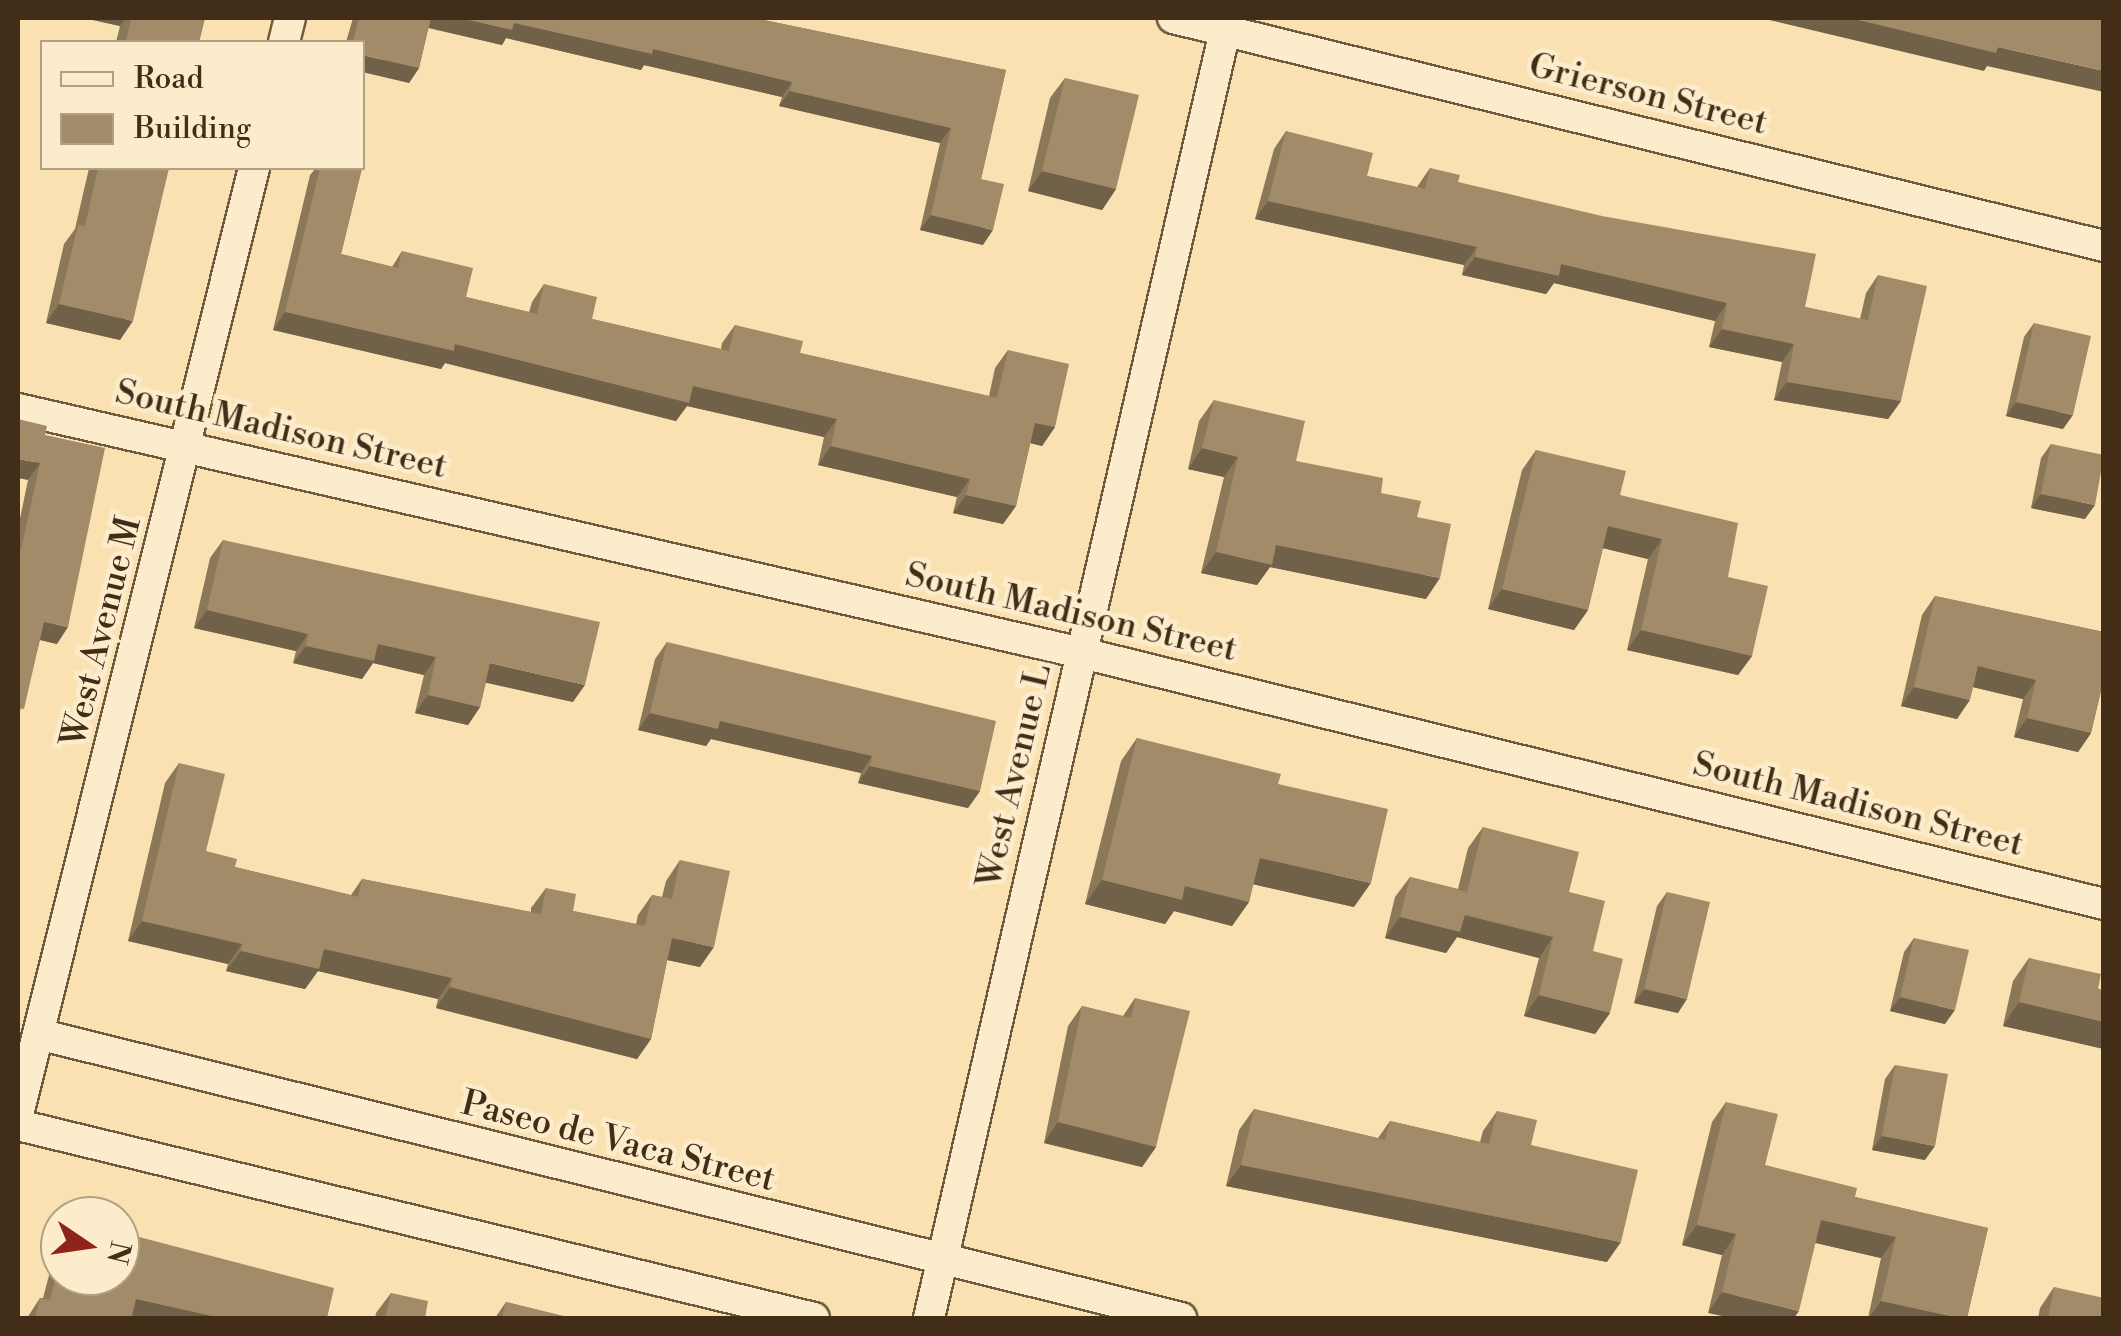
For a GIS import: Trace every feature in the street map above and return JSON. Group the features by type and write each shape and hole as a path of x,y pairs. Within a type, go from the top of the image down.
{"street":[{"name":"Grierson Street","path":"1173,18 1227,23 2104,246"},
{"name":"West Avenue L","path":"929,1318 1227,23"},
{"name":"West Avenue M","path":"18,1114 189,446 254,170"},
{"name":"South Madison Street","path":"18,409 1082,653 2104,904"},
{"name":"Paseo de Vaca Street","path":"38,1034 942,1262 1180,1318"},
{"path":"18,1125 814,1318"}],"building":[{"path":"131,18 205,18 200,40 126,40"},
{"path":"359,18 431,18 419,68 365,56 365,40 354,40"},
{"path":"460,18 754,18 1006,70 981,179 1004,184 993,230 931,215 951,128 790,91 792,82 653,49 652,54 514,23 512,30"},
{"path":"1850,18 2104,18 2104,71 1998,47 1996,53"},
{"path":"1065,78 1139,95 1116,189 1042,171"},
{"path":"1286,131 1373,153 1367,176 1425,189 1430,168 1460,175 1458,182 1602,216 1816,254 1805,307 1868,320 1878,275 1927,286 1901,401 1787,382 1794,344 1722,329 1727,303 1561,264 1559,276 1475,257 1477,247 1268,201"},
{"path":"98,170 169,170 133,321 59,304 78,225 85,226"},
{"path":"320,170 362,170 341,254 398,268 402,251 473,268 466,297 537,314 544,284 597,297 592,319 729,351 735,325 803,341 800,353 997,398 1008,350 1069,364 1055,427 1035,423 1016,506 966,495 970,479 831,446 837,419 693,386 689,403 455,344 454,351 285,312"},
{"path":"2034,323 2091,336 2073,415 2016,402"},
{"path":"1214,400 1305,421 1296,461 1383,478 1381,493 1421,501 1417,517 1451,524 1440,578 1276,545 1272,565 1216,552 1238,457 1202,448"},
{"path":"18,419 47,426 45,435 105,448 68,627 44,622 24,709 18,708 18,549 21,550 40,463 18,459"},
{"path":"2051,444 2104,455 2095,505 2041,494"},
{"path":"1536,450 1626,471 1620,495 1738,523 1728,577 1768,586 1752,656 1641,630 1662,539 1608,526 1588,610 1502,589"},
{"path":"223,540 600,622 585,685 490,663 480,707 428,695 436,657 378,644 374,661 306,646 308,634 207,610"},
{"path":"1935,596 2104,632 2104,679 2091,733 2027,718 2036,680 1978,666 1970,700 1914,687"},
{"path":"667,642 996,721 980,791 870,766 872,756 720,721 718,729 650,713"},
{"path":"1137,738 1281,774 1278,784 1388,809 1371,883 1260,858 1249,902 1185,886 1182,900 1102,880"},
{"path":"179,763 225,774 206,851 237,859 235,867 358,897 362,879 541,914 546,888 576,894 573,911 645,926 652,895 672,899 680,860 730,871 714,947 672,938 651,1039 450,987 452,978 324,949 319,969 241,951 242,944 142,921"},
{"path":"1483,827 1579,852 1569,892 1605,901 1593,951 1623,959 1610,1013 1539,995 1553,937 1465,915 1460,932 1400,917 1410,877 1467,892"},
{"path":"1667,892 1710,902 1687,999 1644,989"},
{"path":"1914,938 1969,950 1955,1010 1900,997"},
{"path":"2029,958 2101,974 2098,989 2104,991 2104,1022 2019,1002"},
{"path":"1135,998 1190,1011 1156,1147 1058,1122 1082,1006 1131,1018"},
{"path":"1895,1065 1948,1074 1935,1146 1882,1136"},
{"path":"1726,1102 1778,1114 1765,1165 1857,1188 1855,1197 1988,1228 1967,1318 1881,1301 1896,1237 1821,1220 1799,1311 1722,1292 1736,1234 1697,1225"},
{"path":"1254,1109 1385,1140 1390,1121 1489,1144 1497,1111 1537,1120 1531,1145 1638,1170 1621,1242 1241,1165"},
{"path":"140,1237 334,1288 327,1318 221,1318 136,1299 131,1318 35,1318 40,1298 50,1300 51,1296 140,1296"},
{"path":"2054,1287 2104,1298 2104,1318 2048,1318"},
{"path":"391,1293 428,1301 425,1318 385,1318"},
{"path":"506,1302 571,1318 502,1318"}]}
